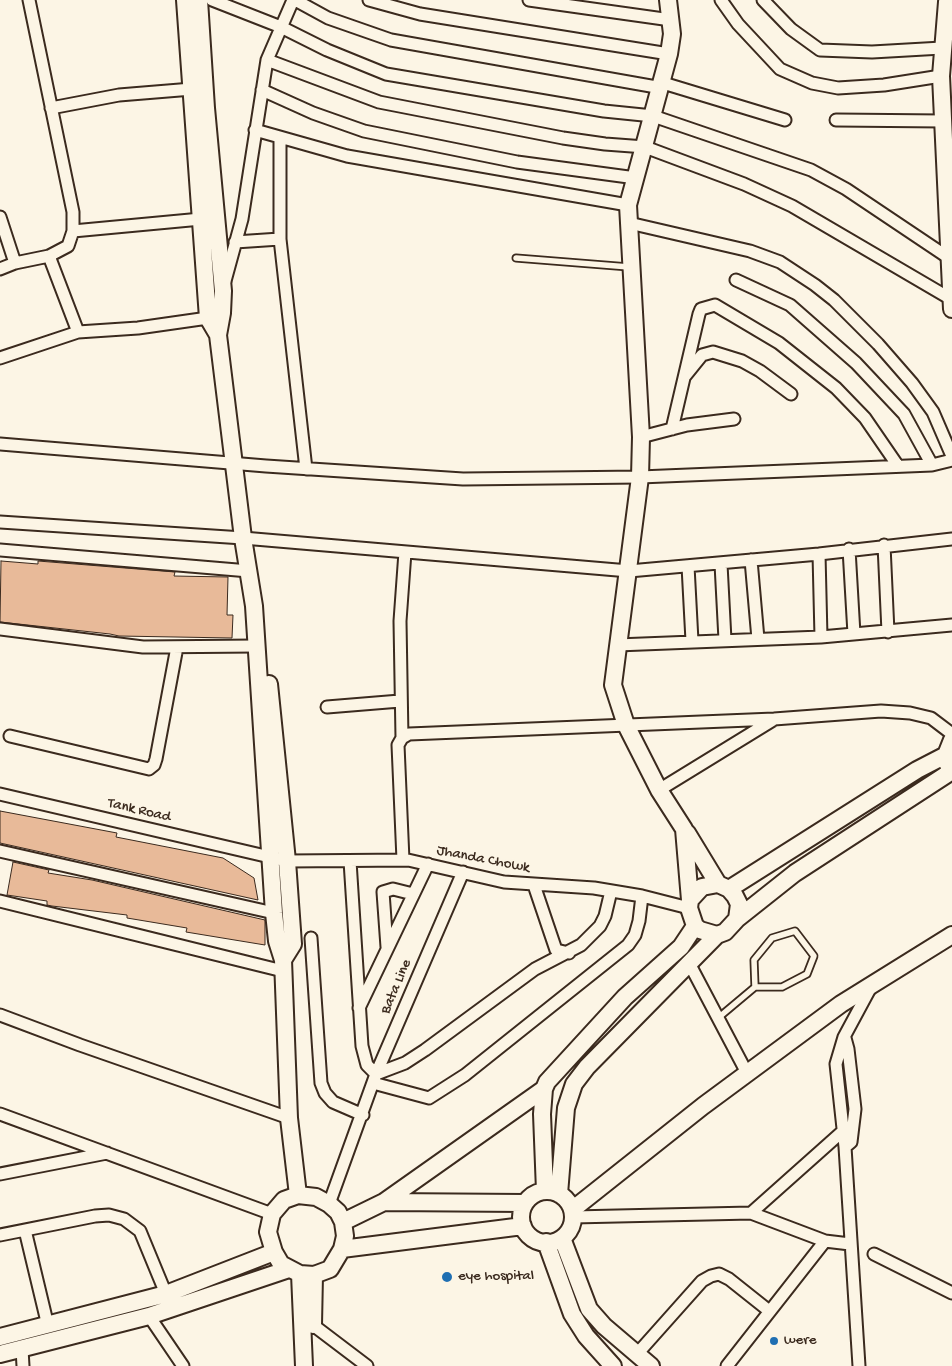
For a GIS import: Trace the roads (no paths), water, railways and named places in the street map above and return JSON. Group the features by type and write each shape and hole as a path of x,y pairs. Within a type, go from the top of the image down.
{"street":[{"path":"0,269 15,263 49,256 68,246 73,231 73,212 29,0"},
{"path":"186,0 208,318 218,335"},
{"path":"199,0 206,108 223,291 218,335 243,538 254,606 276,941 283,966 289,1118 298,1194"},
{"path":"212,0 281,26 327,50 386,74 594,110 654,116 811,170 846,189 949,258"},
{"path":"223,291 242,219 267,60 294,0 328,18 391,40 662,86 785,120"},
{"path":"369,0 420,14 670,54"},
{"path":"529,0 671,20"},
{"path":"668,0 671,20 670,54 628,205 641,437 640,478 613,685 626,725 659,790 684,829 738,904 737,919"},
{"path":"721,0 748,36 780,69 812,84 838,88 884,85 941,76"},
{"path":"763,0 791,29 820,50 865,52 942,48"},
{"path":"947,2 941,76 952,304"},
{"path":"267,60 379,102 563,138 644,147 744,184 792,206 952,304"},
{"path":"51,108 119,95 192,89"},
{"path":"262,90 313,113 364,131 517,162 636,178"},
{"path":"836,120 943,121"},
{"path":"255,130 347,156 628,205"},
{"path":"280,138 280,239 306,469"},
{"path":"0,217 15,263"},
{"path":"73,231 200,219"},
{"path":"629,223 750,251 780,262 814,285 834,300 878,344 912,383 933,412 952,456"},
{"path":"236,242 280,239"},
{"path":"49,256 78,332"},
{"path":"736,280 790,305 856,363 904,414 932,465"},
{"path":"672,429 699,314 701,309 715,305 779,343 836,388 865,418 898,466"},
{"path":"0,358 78,332 138,328 208,318"},
{"path":"684,378 702,355 713,352 742,361 791,394"},
{"path":"641,437 672,429 734,419"},
{"path":"0,444 306,469 463,479 640,478 932,465 952,460"},
{"path":"0,522 243,538 629,571 721,564 952,539"},
{"path":"884,545 888,632"},
{"path":"849,549 854,634"},
{"path":"0,550 249,571"},
{"path":"402,738 400,621 405,552"},
{"path":"819,554 821,637"},
{"path":"752,560 758,639"},
{"path":"721,564 725,640"},
{"path":"688,566 692,641"},
{"path":"254,606 264,626 288,861 293,944 283,966"},
{"path":"617,645 821,637 952,625"},
{"path":"0,630 143,647 256,646"},
{"path":"10,736 149,768 156,759 177,647"},
{"path":"327,707 400,701"},
{"path":"403,860 398,751 399,741 409,734 774,719 882,711 910,713 931,718 952,734"},
{"path":"659,790 774,719"},
{"path":"684,829 690,904 695,926 708,934 726,932 737,919 795,873 952,771 949,748 918,770 724,886 702,887 690,904"},
{"name":"Tank Road","path":"0,794 271,858"},
{"path":"0,851 274,912"},
{"name":"Jhanda Chowk","path":"271,858 288,861 403,860 504,882 611,891 690,904"},
{"path":"350,861 359,1008 364,1056 375,1079 429,1098 465,1076 628,945 635,935 642,896"},
{"path":"359,1008 428,864"},
{"name":"Bata Line","path":"329,1204 375,1079 463,872"},
{"path":"534,885 556,950 569,953"},
{"path":"388,949 384,892 392,889 413,894"},
{"path":"375,1079 425,1050 535,969 582,945 600,926 606,916 611,891"},
{"path":"0,901 283,966"},
{"path":"343,1222 384,1202 544,1089 551,1075 625,997 680,947 695,926"},
{"path":"552,1192 566,1108 574,1084 587,1068 717,934"},
{"path":"573,1213 747,1073 841,1004 952,935"},
{"path":"311,938 321,1083 325,1093 333,1102 363,1115"},
{"path":"689,963 747,1073"},
{"path":"858,1366 845,1147 836,1064 844,1037 872,985"},
{"path":"0,1015 289,1118"},
{"path":"844,1037 848,1049 855,1109 851,1142 845,1147"},
{"path":"544,1089 552,1192"},
{"path":"0,1114 109,1152 272,1214"},
{"path":"750,1213 843,1131"},
{"path":"0,1174 109,1152"},
{"path":"384,1202 524,1202 536,1193 552,1192 567,1200 573,1213 572,1226 562,1238 546,1242 531,1236 523,1226 524,1202"},
{"path":"0,1354 149,1316 301,1273 330,1269 342,1249 346,1236 343,1222 338,1212 329,1204 316,1197 298,1194 284,1200 272,1214 268,1232 274,1252 281,1264 301,1273"},
{"path":"573,1213 750,1213 824,1240 850,1244"},
{"path":"0,1235 95,1216 109,1215 124,1219 140,1231 166,1294"},
{"path":"342,1249 523,1226"},
{"path":"25,1230 48,1326"},
{"path":"562,1238 589,1309 604,1326 651,1366"},
{"path":"727,1366 768,1310 824,1240"},
{"path":"546,1242 572,1314 586,1336 614,1366"},
{"path":"0,1337 166,1294 274,1252"},
{"path":"874,1254 952,1293"},
{"path":"301,1273 313,1325 315,1366"},
{"path":"301,1273 304,1366"},
{"path":"637,1354 702,1281 711,1276 719,1274 730,1279 768,1310"},
{"path":"149,1316 183,1366"},
{"path":"313,1325 367,1366"},
{"path":"22,1349 23,1366"}],"lane":[{"path":"516,258 632,268"},
{"path":"718,1018 755,987 782,987 807,974 814,956 795,931 772,938 754,960 755,987"}],"place":[{"name":"eye hospital","path":"447,1277"},
{"name":"were","path":"774,1341"}]}
